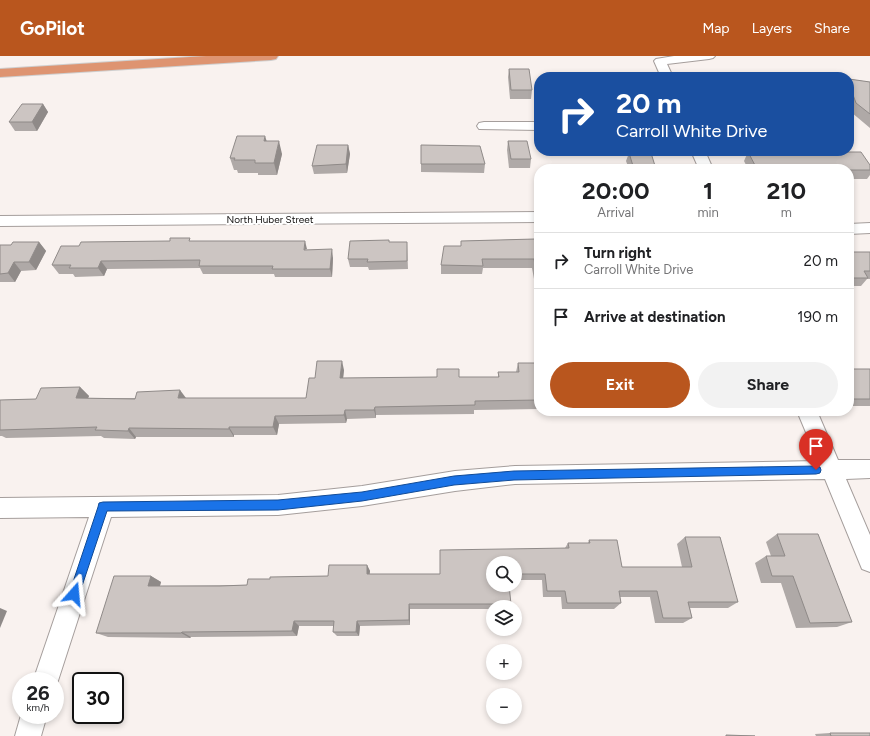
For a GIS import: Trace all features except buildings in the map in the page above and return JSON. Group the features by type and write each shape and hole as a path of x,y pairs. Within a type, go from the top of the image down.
{"highway":[{"path":"0,73 271,56"}],"street":[{"path":"665,72 660,61 709,56"},
{"path":"484,126 534,126"},
{"name":"North Huber Street","path":"0,220 534,217"},
{"path":"854,229 870,228"},
{"path":"809,416 870,561"},
{"path":"0,508 278,505 362,496 454,481 514,475 870,469"},
{"path":"49,672 103,507"},
{"path":"28,736 31,724"}],"route":[{"path":"74,594 103,507 278,505 386,493 431,484 514,475 816,470"}]}
